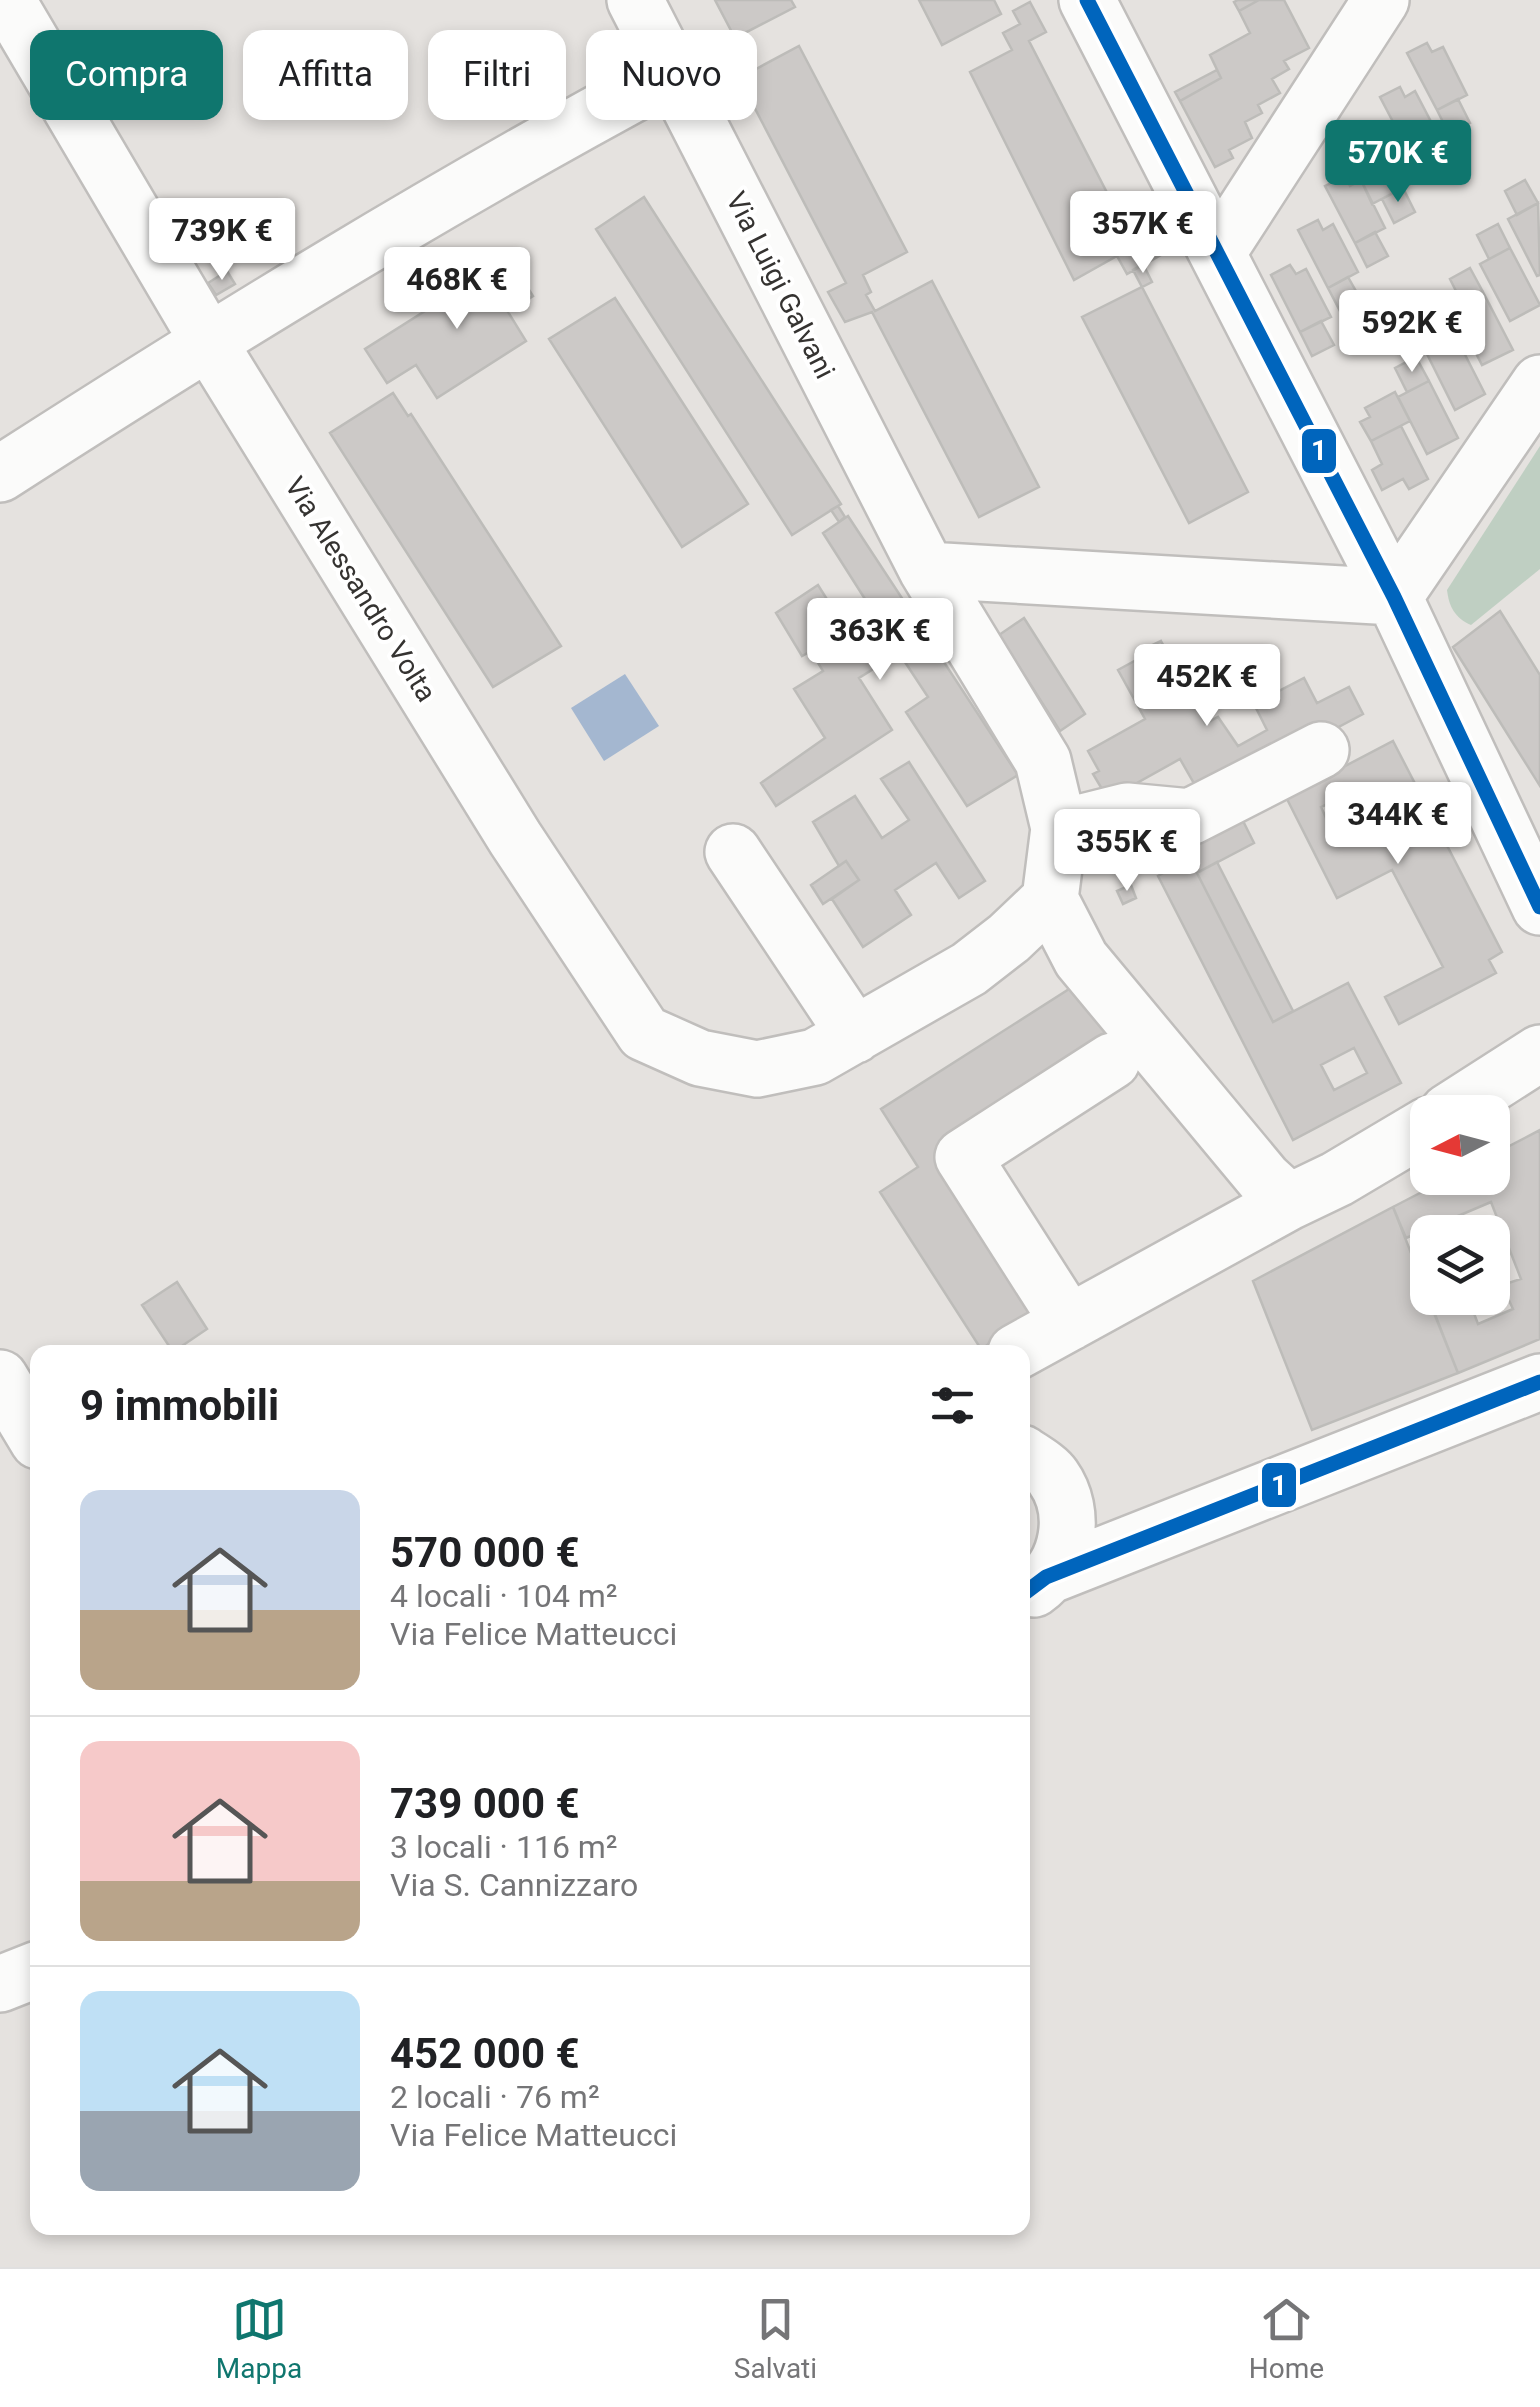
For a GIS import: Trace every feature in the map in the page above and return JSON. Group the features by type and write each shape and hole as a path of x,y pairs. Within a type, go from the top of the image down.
{"street":[{"name":"Via Alessandro Volta","path":"7,0 208,341 515,838 644,1034 700,1058 757,1069 815,1057 969,969 1050,899"},
{"name":"Via Luigi Galvani","path":"635,0 650,30"},
{"path":"1087,0 1394,597 1540,907"},
{"path":"1218,252 1381,0"},
{"path":"0,474 208,341 586,119"},
{"name":"Via Luigi Galvani","path":"696,120 927,570 1042,761 1059,828"},
{"path":"1394,597 1540,383"},
{"path":"927,570 1394,597"},
{"path":"1289,1202 1264,1178 1081,958 1050,899 1059,828 1127,811 1190,817 1321,750"},
{"path":"733,852 855,1034"},
{"path":"1475,1095 1540,1053"},
{"path":"1068,1323 963,1158 1112,1062"},
{"path":"1029,1345 1289,1202 1337,1180 1410,1136"},
{"path":"0,1378 30,1428"},
{"path":"1034,1586 1540,1382"},
{"path":"1030,1459 1053,1476 1068,1512 1064,1552 1034,1586"},
{"path":"0,1984 30,1972"}],"green space":[{"path":"1540,446 1540,569 1471,625 1454,611 1447,590"}],"water":[{"path":"625,674 659,726 604,761 571,708"}],"building":[{"path":"715,0 791,0 795,7 750,30 731,30"},
{"path":"919,0 994,0 1001,14 942,45"},
{"path":"1259,0 1239,11 1234,2"},
{"path":"1259,0 1284,0 1309,48 1284,61 1289,69 1272,79 1280,93 1258,105 1262,113 1245,122 1252,138 1229,150 1233,158 1215,167 1180,101 1221,78 1210,55 1250,33 1239,11"},
{"path":"1030,2 1046,32 1029,41 1135,247 1152,238 1161,255 1127,274 1117,256 1074,280 970,72 1012,50 1003,33 1020,24 1013,11"},
{"path":"1427,43 1432,52 1443,47 1467,95 1437,110 1407,53"},
{"path":"799,46 907,252 863,275 871,292 866,295 875,311 932,281 1039,487 979,517 872,312 845,322 828,292 846,283 757,112 757,68"},
{"path":"1217,70 1221,78 1180,101 1175,92"},
{"path":"1400,87 1405,97 1415,91 1440,139 1410,154 1380,97"},
{"path":"1458,99 1470,123 1449,134 1437,110"},
{"path":"1372,131 1377,141 1388,136 1412,183 1372,204 1361,180 1370,175 1353,141"},
{"path":"1430,144 1443,167 1422,178 1410,154"},
{"path":"1345,176 1350,186 1361,180 1385,228 1355,243 1325,186"},
{"path":"1525,180 1538,203 1517,215 1505,191"},
{"path":"1403,188 1415,212 1394,223 1382,199"},
{"path":"644,197 841,504 792,535 596,229"},
{"path":"1538,203 1540,275 1537,276 1508,219"},
{"path":"1318,220 1323,230 1333,224 1358,272 1328,288 1298,230"},
{"path":"1498,224 1510,248 1489,259 1477,235"},
{"path":"1375,232 1388,256 1367,267 1355,243"},
{"path":"1510,248 1540,305 1510,321 1480,264"},
{"path":"509,258 533,296 508,312 526,341 437,398 416,365 387,383 365,349"},
{"path":"1143,264 1152,282 1142,287 1133,270"},
{"path":"1290,265 1296,274 1306,269 1331,317 1300,332 1271,275"},
{"path":"1470,268 1483,292 1462,303 1450,279"},
{"path":"227,271 235,284 216,295 208,283"},
{"path":"1348,277 1361,300 1340,311 1328,288"},
{"path":"1142,287 1248,492 1189,523 1082,317"},
{"path":"1483,292 1513,350 1482,365 1453,308"},
{"path":"615,298 748,504 682,547 549,339"},
{"path":"1443,313 1456,337 1434,347 1423,324"},
{"path":"1321,321 1334,345 1312,356 1300,332"},
{"path":"1456,337 1485,394 1455,410 1426,352"},
{"path":"1416,357 1429,381 1407,392 1395,368"},
{"path":"1429,381 1458,438 1427,454 1398,397"},
{"path":"1395,392 1410,421 1371,441 1360,422 1370,417 1365,408"},
{"path":"393,393 408,416 411,414 561,646 493,687 330,433"},
{"path":"1401,426 1428,479 1409,489 1403,479 1382,490 1372,470 1382,464 1371,441"},
{"path":"838,506 845,517 839,522 831,510"},
{"path":"848,516 1018,775 967,806 906,712 928,697 899,653 859,678 892,730 776,806 761,783 825,738 794,689 823,671 811,651 802,656 776,613 818,585 845,628 872,610 823,533"},
{"path":"1500,611 1540,675 1540,786 1453,647"},
{"path":"1024,618 1085,714 1060,731 999,635"},
{"path":"1161,641 1174,665 1182,660 1199,700 1211,693 1218,704 1201,714 1205,724 1218,717 1238,746 1267,730 1254,704 1304,678 1317,703 1349,687 1363,714 1203,799 1180,759 1108,799 1093,774 1099,771 1088,751 1145,719 1118,670 1138,659 1136,653"},
{"path":"1393,741 1502,952 1489,960 1496,973 1399,1024 1385,997 1443,967 1392,870 1337,898 1286,797","holes":["1352,792 1365,816 1333,833 1321,807"]},
{"path":"909,762 985,881 959,898 936,863 895,890 911,915 863,947 832,899 859,880 846,861 839,866 813,822 855,796 882,838 909,820 881,779"},
{"path":"1241,817 1254,843 1197,873 1273,1022 1348,983 1401,1083 1293,1140 1158,876 1170,869 1164,856","holes":["1354,1048 1367,1073 1334,1090 1321,1065"]},
{"path":"846,861 859,880 823,904 811,885"},
{"path":"1217,862 1293,1011 1273,1022 1197,873"},
{"path":"1131,885 1136,898 1123,904 1117,891"},
{"path":"1077,984 1112,1040 940,1151 1043,1310 987,1345 978,1345 880,1192 918,1167 881,1109"},
{"path":"1540,1130 1540,1339 1458,1373 1435,1315 1475,1315 1478,1324 1510,1315 1510,1282 1521,1279 1510,1251 1510,1215 1496,1215 1491,1202 1460,1215 1410,1215 1410,1236 1406,1238 1393,1207 1416,1195 1510,1195 1510,1146"},
{"path":"1393,1207 1410,1250 1410,1315 1435,1315 1458,1373 1312,1430 1253,1281"},
{"path":"177,1282 207,1329 183,1345 168,1345 142,1305"}],"transit line":[{"name":"1","path":"1087,0 1394,597 1540,907"},
{"name":"1","path":"1030,1589 1046,1577 1540,1382"}]}
